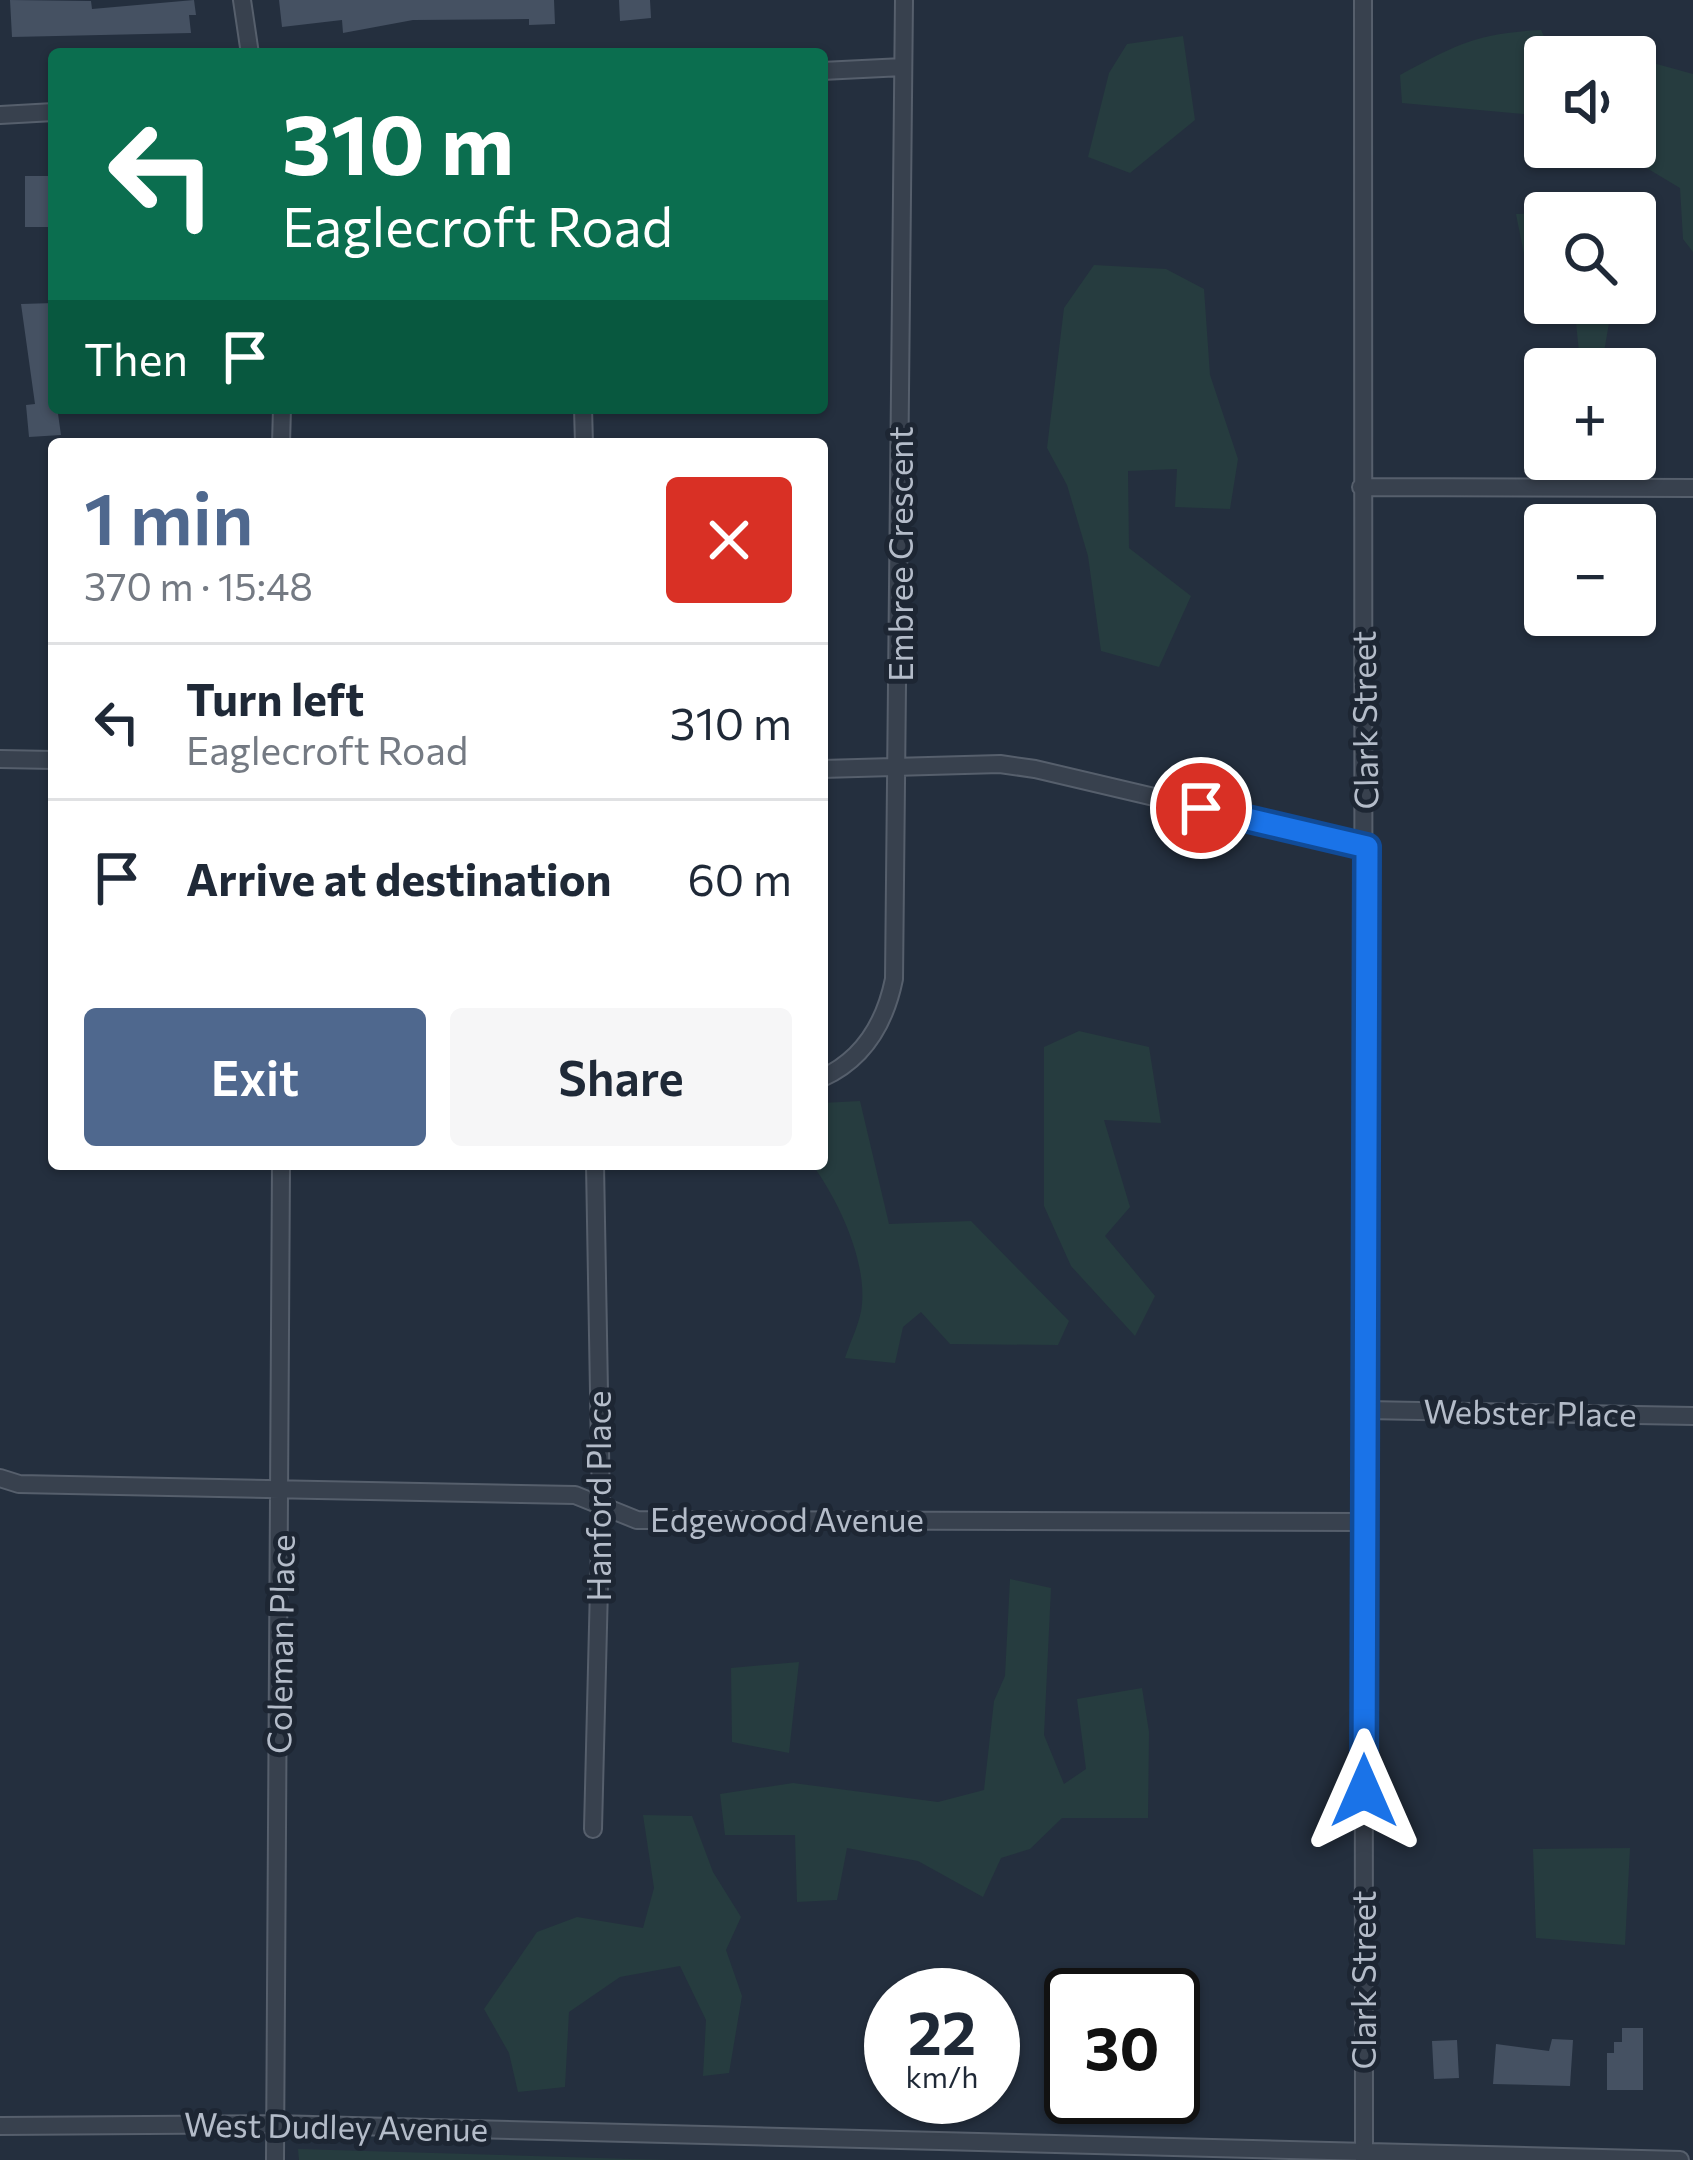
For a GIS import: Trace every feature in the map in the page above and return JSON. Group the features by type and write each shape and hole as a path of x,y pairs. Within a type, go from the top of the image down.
{"street":[{"path":"242,0 249,48"},
{"name":"Embree Crescent","path":"828,1074 864,1048 889,1005 900,767 904,0"},
{"name":"Clark Street","path":"1363,0 1361,487 1367,847 1364,2155"},
{"path":"828,71 903,67"},
{"path":"0,115 48,112"},
{"path":"1361,487 1693,488"},
{"path":"0,759 48,760"},
{"path":"828,769 1000,764 1035,769 1367,847"},
{"name":"Coleman Place","path":"275,2160 283,1488 281,1170"},
{"name":"Hanford Place","path":"593,1828 602,1506 595,1170"},
{"name":"Webster Place","path":"1366,1410 1693,1416"},
{"name":"Edgewood Avenue","path":"0,1478 19,1484 574,1495 637,1520 1364,1522"},
{"name":"West Dudley Avenue","path":"0,2126 274,2125 1680,2160"}],"green space":[{"path":"1541,30 1544,36 1524,36 1524,114 1402,103 1400,75 1452,48"},
{"path":"1183,36 1195,120 1130,173 1088,157 1109,73 1127,44"},
{"path":"1656,64 1693,74 1693,252 1683,239 1680,188 1647,168 1656,168"},
{"path":"1516,214 1524,214 1524,254"},
{"path":"1094,265 1166,269 1204,289 1210,375 1238,459 1230,509 1175,507 1177,469 1128,471 1129,548 1191,596 1159,667 1101,651 1088,556 1067,485 1047,448 1064,308"},
{"path":"1576,324 1609,324 1605,348 1579,348"},
{"path":"1079,1031 1149,1047 1161,1123 1104,1120 1130,1207 1105,1236 1155,1296 1135,1336 1071,1266 1044,1206 1044,1047"},
{"path":"860,1101 889,1224 971,1221 1069,1321 1058,1345 950,1344 921,1312 903,1327 895,1363 845,1358 858,1324 862,1286 855,1249 816,1170 828,1170 828,1103"},
{"path":"1010,1579 1051,1588 1044,1735 1064,1784 1086,1769 1077,1699 1142,1688 1149,1732 1148,1818 1062,1818 1030,1849 1001,1858 983,1897 918,1861 847,1848 837,1900 797,1902 795,1835 725,1835 720,1794 793,1783 938,1802 984,1790 994,1701 1005,1676"},
{"path":"799,1662 789,1753 732,1742 731,1668"},
{"path":"643,1815 692,1816 713,1872 741,1917 726,1950 742,1996 729,2073 703,2076 706,2020 680,1966 620,1977 569,2012 565,2087 518,2092 509,2053 484,2009 537,1932 577,1917 643,1928 654,1888"},
{"path":"1630,1848 1625,1945 1536,1938 1533,1849"},
{"path":"298,2149 631,2159 672,2160 299,2160"}],"building":[{"path":"10,0 91,1 92,9 194,0 196,15 189,15 191,33 12,37"},
{"path":"279,0 554,0 555,24 529,25 529,19 413,20 343,33 342,20 282,27"},
{"path":"619,0 650,0 651,18 620,21"},
{"path":"25,176 48,176 48,227 25,227"},
{"path":"48,303 48,414 58,414 61,435 29,437 26,405 35,404 21,304"},
{"path":"1622,2028 1643,2028 1643,2090 1607,2090 1607,2053 1614,2053 1614,2042 1622,2042"},
{"path":"1552,2039 1573,2040 1570,2086 1493,2084 1496,2044 1549,2051"},
{"path":"1457,2040 1459,2078 1434,2079 1432,2041"}],"route":[{"path":"1201,808 1367,847 1364,1791"}]}
